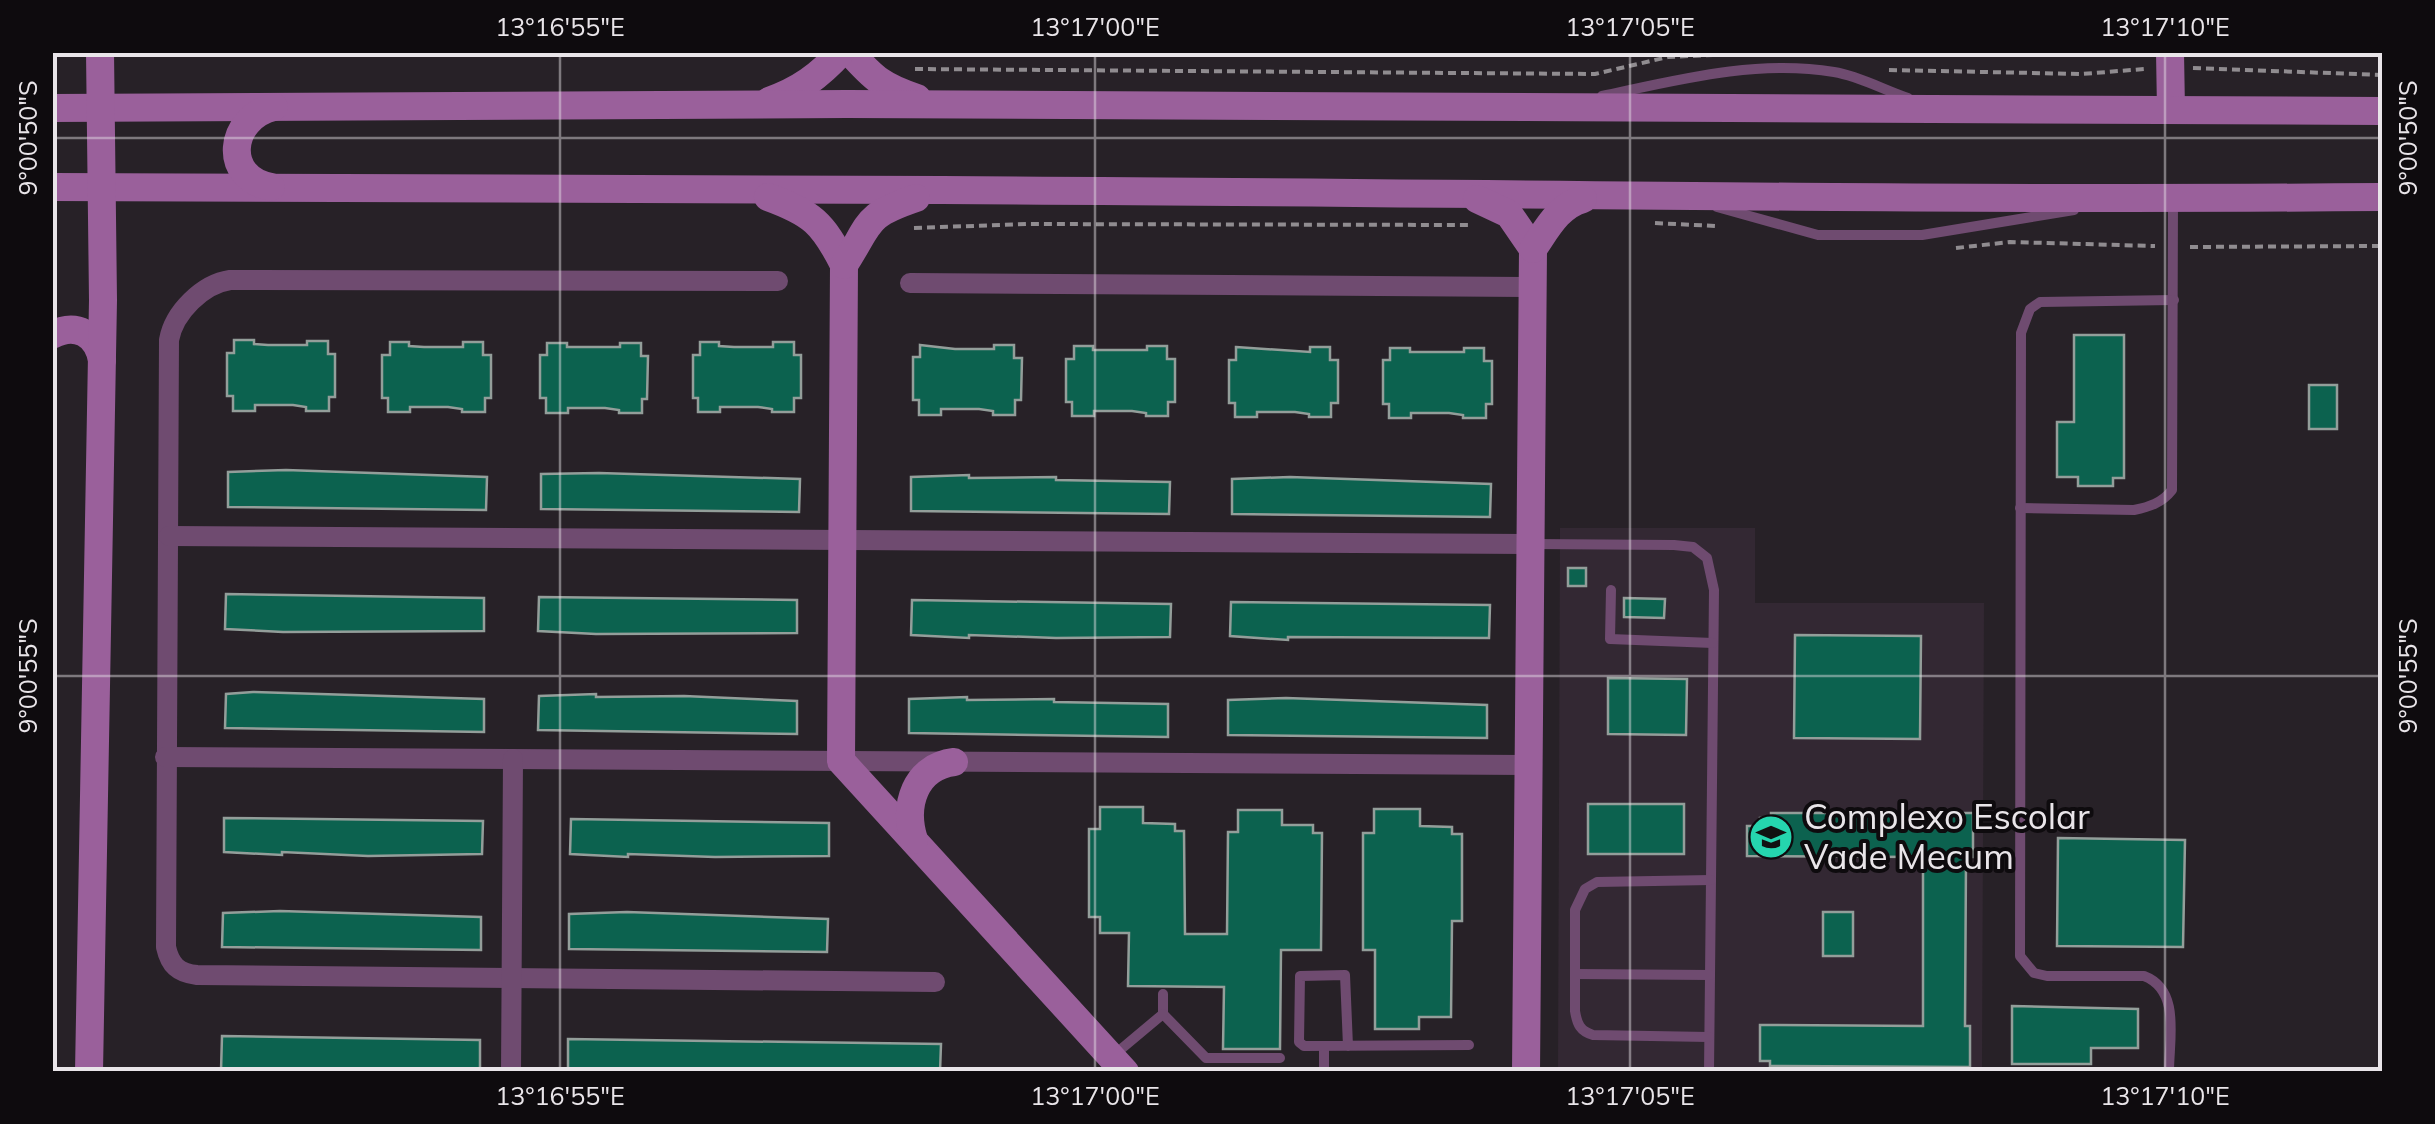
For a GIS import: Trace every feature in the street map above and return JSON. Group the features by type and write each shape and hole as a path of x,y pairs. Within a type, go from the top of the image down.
{"street":[{"path":"91,1066 102,361 100,52"},
{"path":"753,107 796,91 818,77 842,52"},
{"path":"2170,60 2171,110"},
{"path":"858,61 887,88 938,105"},
{"path":"52,108 938,105 2382,111"},
{"path":"275,106 251,117 242,128 237,154 250,178 276,188"},
{"path":"52,187 2136,200 2382,197"},
{"path":"844,265 864,230 883,210 939,190"},
{"path":"753,191 803,210 822,224 844,265 841,760 1083,1026 1110,1067"},
{"path":"1471,196 1509,214 1533,249"},
{"path":"1526,1072 1533,249 1554,217 1573,202 1591,197"},
{"path":"778,282 215,282 181,312 172,325 168,536 165,937 170,960 178,970 197,975 935,982"},
{"path":"910,282 1532,287"},
{"path":"52,335 72,329 89,334 102,361"},
{"path":"168,536 1530,544"},
{"path":"165,757 1529,765"},
{"path":"511,1072 513,759"},
{"path":"914,840 909,812 916,786 930,769 954,762"}],"lane":[{"path":"1545,108 1721,70 1817,70 1838,72 1942,111"},
{"path":"2020,508 2134,510 2166,498 2174,480 2173,199"},
{"path":"2168,1072 2168,997 2154,980 2144,976 2034,974 2020,956 2021,332 2030,309 2040,302 2174,300"},
{"path":"1530,544 1693,546 1708,558 1712,574 1713,643 1709,1072"},
{"path":"1611,590 1610,639 1713,643"},
{"path":"1710,1037 1593,1036 1583,1032 1576,1022 1575,910 1585,888 1612,879 1711,880"},
{"path":"1348,1046 1345,975 1303,974 1299,979 1299,1042 1304,1046 1348,1046 1468,1045"},
{"path":"1575,974 1710,975"},
{"path":"1163,994 1163,1014 1206,1058 1280,1058"},
{"path":"1110,1067 1163,1014"},
{"path":"1324,1046 1324,1072"}],"path":[{"path":"858,61 1594,74 1668,57 1722,54"},
{"path":"1878,68 1894,72 2082,74 2170,60 2382,75"},
{"path":"1644,222 1724,226"},
{"path":"864,230 1027,224 1474,225"},
{"path":"1945,248 2010,242 2174,247 2382,246"}],"shaded area":[{"name":"Complexo Escolar Vade Mecum","path":"1560,528 1755,528 1755,603 1984,603 1982,1071 1558,1072"}],"building":[{"path":"2074,335 2124,335 2124,478 2113,478 2113,486 2078,486 2078,477 2057,477 2057,422 2074,422"},
{"path":"234,340 268,345 328,341 328,354 335,354 335,397 329,397 329,411 306,411 306,407 293,405 255,405 255,411 233,411 233,396 227,396 227,353 234,353"},
{"path":"390,342 463,347 463,342 483,342 483,355 491,355 491,398 485,398 485,412 410,407 410,412 388,412 388,398 382,398 382,355 390,355"},
{"path":"700,342 773,347 773,342 794,342 794,355 801,355 801,398 794,398 794,412 720,407 720,412 698,412 698,398 693,398 693,355 700,355"},
{"path":"547,343 620,347 620,343 641,343 641,356 648,356 647,399 642,399 642,413 568,408 568,413 546,413 546,398 540,398 540,355 547,355"},
{"path":"920,345 994,349 994,345 1014,345 1014,358 1022,358 1021,400 1015,400 1015,415 993,415 993,411 979,409 941,409 941,415 919,415 919,400 913,400 913,357 920,357"},
{"path":"1074,346 1147,350 1147,346 1167,346 1167,359 1175,359 1175,402 1168,402 1168,416 1094,411 1094,416 1072,416 1072,402 1066,402 1066,359 1074,359"},
{"path":"1236,347 1310,352 1310,347 1330,347 1330,360 1338,360 1338,403 1331,403 1331,417 1257,412 1257,417 1235,417 1235,403 1229,403 1229,360 1236,360"},
{"path":"1390,348 1464,352 1464,348 1484,348 1484,361 1492,361 1492,404 1486,404 1486,418 1411,413 1411,418 1389,418 1389,404 1383,404 1383,360 1390,360"},
{"path":"2309,385 2337,385 2337,429 2309,429"},
{"path":"286,470 487,477 486,510 228,507 228,472"},
{"path":"541,474 800,479 799,512 541,509"},
{"path":"969,475 1170,482 1169,514 911,511 911,477"},
{"path":"1290,477 1491,484 1490,517 1232,514 1232,479"},
{"path":"1568,568 1586,568 1586,586 1568,586"},
{"path":"226,594 484,598 484,631 225,629"},
{"path":"539,597 797,600 797,633 538,631"},
{"path":"1624,598 1665,599 1664,618 1624,617"},
{"path":"912,600 1171,604 1170,637 911,635"},
{"path":"1231,602 1490,605 1489,638 1288,640 1230,636"},
{"path":"1795,635 1921,636 1920,739 1794,738"},
{"path":"1608,678 1687,679 1686,735 1608,734"},
{"path":"226,694 484,699 484,732 225,728"},
{"path":"596,694 797,701 797,734 538,730 539,696"},
{"path":"967,697 1168,704 1168,737 909,733 909,699"},
{"path":"1286,698 1487,705 1487,738 1228,735 1228,700"},
{"path":"1588,804 1684,804 1684,854 1588,854"},
{"path":"1100,807 1143,807 1143,823 1175,824 1175,831 1184,831 1185,934 1227,934 1228,832 1238,832 1238,810 1282,810 1282,825 1313,825 1313,833 1322,833 1321,950 1281,950 1280,1049 1223,1049 1224,987 1128,986 1129,933 1100,933 1100,917 1089,917 1089,829 1100,829"},
{"path":"1374,809 1420,809 1420,826 1452,827 1452,834 1462,834 1462,921 1452,921 1451,1017 1419,1017 1419,1029 1375,1029 1375,950 1363,950 1363,833 1374,833"},
{"path":"1771,813 1973,813 1973,857 1966,857 1965,1026 1970,1026 1970,1067 1770,1066 1770,1061 1760,1061 1760,1025 1923,1026 1923,857 1747,856 1747,826 1760,826 1760,818 1771,818"},
{"path":"224,818 483,821 482,854 224,852"},
{"path":"571,819 829,823 829,856 570,854"},
{"path":"2058,838 2185,840 2183,947 2057,946"},
{"path":"627,912 828,919 827,952 569,949 569,914"},
{"path":"1823,912 1853,912 1853,956 1823,956"},
{"path":"223,913 481,917 481,950 222,947"},
{"path":"2012,1006 2138,1009 2138,1048 2091,1048 2091,1064 2012,1064"},
{"path":"222,1036 480,1040 480,1072 221,1071"},
{"path":"568,1039 941,1044 940,1072 568,1072"}],"place":[{"name":"Complexo Escolar Vade Mecum","path":"1771,837"}]}
